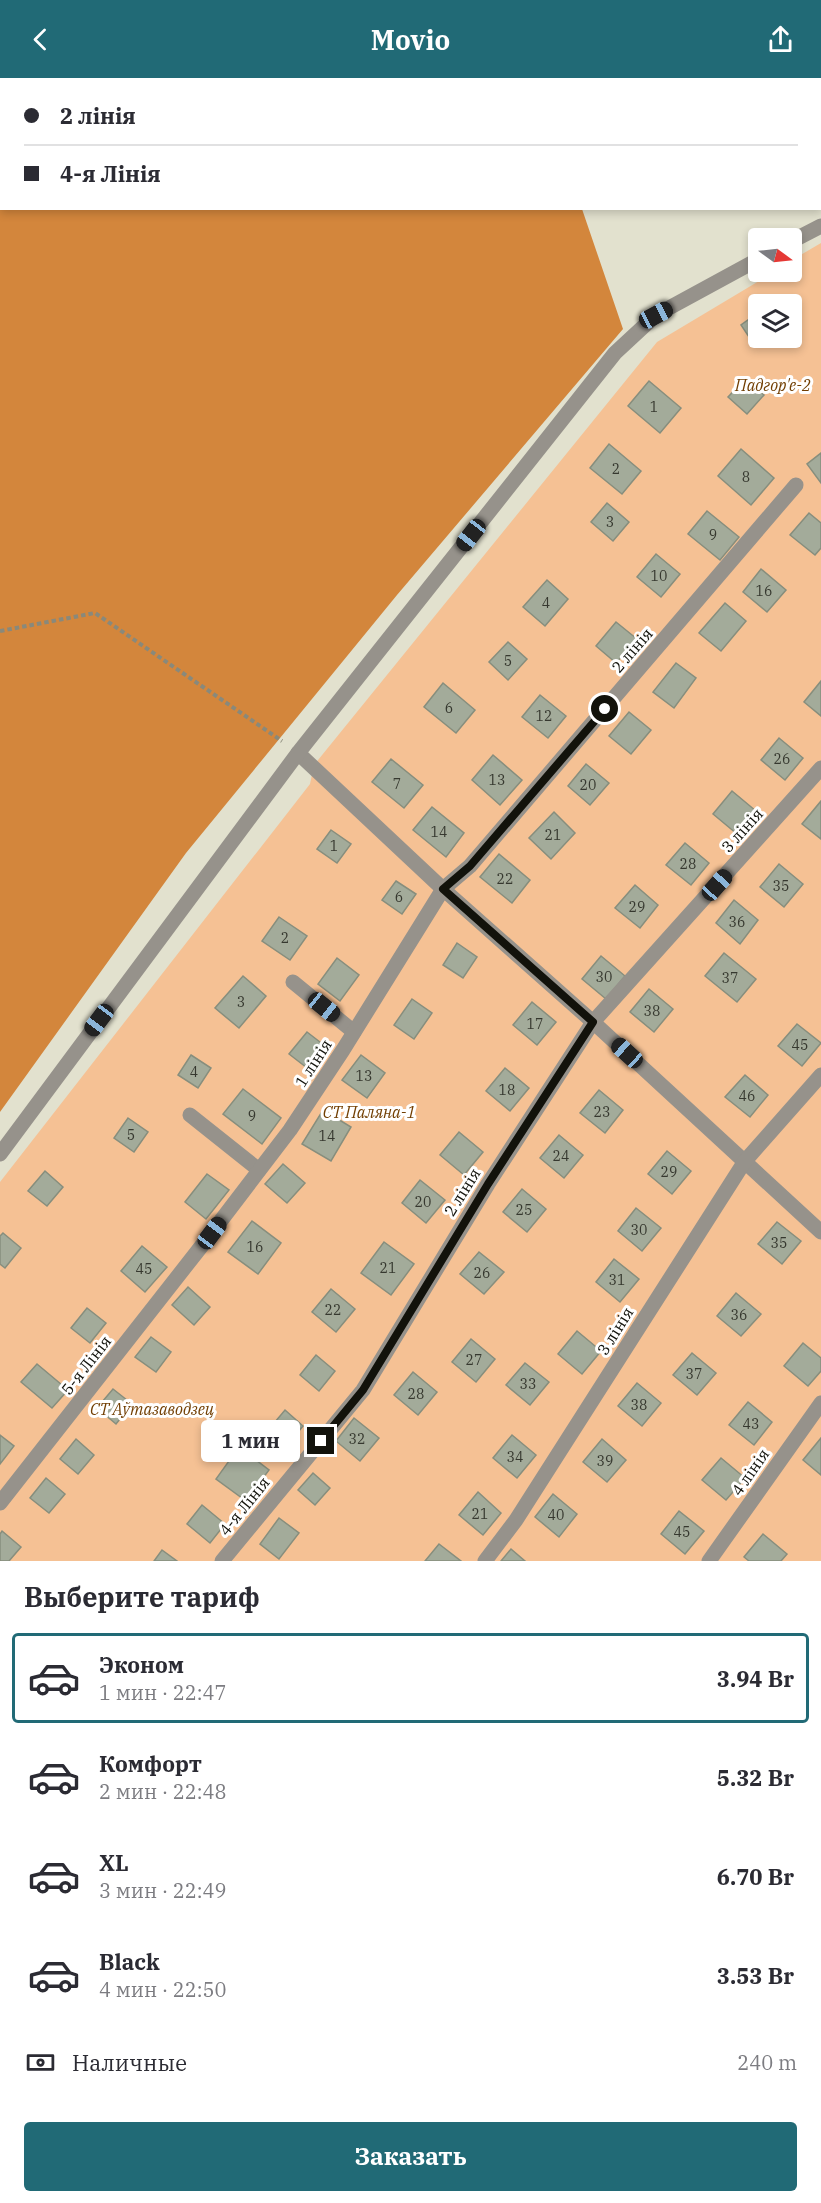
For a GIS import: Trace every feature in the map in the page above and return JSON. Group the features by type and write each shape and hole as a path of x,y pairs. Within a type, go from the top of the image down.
{"street":[{"path":"802,236 821,226"},
{"path":"0,1154 298,753 615,353 656,315 748,265"},
{"name":"2 лінія","path":"443,889 470,866 796,485"},
{"path":"298,753 443,889 593,1022 821,1232"},
{"name":"3 лінія","path":"593,1022 821,768"},
{"name":"1 лінія","path":"200,1248 290,1130 443,889"},
{"path":"293,982 354,1032"},
{"name":"2 лінія","path":"364,1387 488,1184 593,1022"},
{"path":"745,1161 821,1075"},
{"path":"190,1115 259,1170"},
{"name":"3 лінія","path":"485,1561 516,1520 745,1161"},
{"name":"5-я Лінія","path":"0,1503 200,1248"},
{"name":"4-я Лінія","path":"222,1561 364,1387"},
{"name":"4 лінія","path":"709,1561 821,1403"}],"path":[{"path":"0,631 95,612 298,753"}],"green space":[{"path":"821,243 821,1561 0,1561 0,1182 310,784 314,765 657,342 757,282 802,282 802,254"}],"shaded area":[{"path":"0,210 582,210 623,329 397,595 186,853 0,1112"}],"building":[{"path":"748,320 748,336 741,325"},
{"path":"745,379 764,395 747,414 728,397"},
{"path":"649,381 681,408 660,433 628,406"},
{"path":"609,444 641,471 622,494 590,468"},
{"path":"741,449 774,478 751,505 718,476"},
{"path":"821,453 821,483 807,464"},
{"path":"607,503 629,522 613,541 591,522"},
{"path":"707,511 739,537 720,560 688,534"},
{"path":"809,513 821,523 821,548 815,555 790,535"},
{"path":"656,554 680,574 661,597 637,577"},
{"path":"761,569 786,590 767,612 743,592"},
{"path":"547,580 568,599 545,626 523,607"},
{"path":"725,603 746,621 721,651 699,633"},
{"path":"616,622 637,639 616,663 596,646"},
{"path":"508,642 527,659 508,680 489,662"},
{"path":"676,663 696,678 674,708 653,692"},
{"path":"821,681 821,716 804,702"},
{"path":"443,683 475,710 456,733 424,707"},
{"path":"540,695 566,716 548,738 522,717"},
{"path":"629,712 651,730 631,754 609,736"},
{"path":"779,738 803,758 785,780 761,760"},
{"path":"493,755 522,780 500,805 472,780"},
{"path":"391,759 423,785 404,808 372,782"},
{"path":"586,764 609,783 590,805 568,786"},
{"path":"732,791 756,811 737,834 713,814"},
{"path":"821,801 821,839 802,824"},
{"path":"432,807 464,833 446,857 413,830"},
{"path":"554,812 575,833 551,859 529,838"},
{"path":"331,830 351,844 337,863 317,849"},
{"path":"685,843 709,863 691,885 666,865"},
{"path":"499,854 530,880 512,903 480,877"},
{"path":"779,864 803,884 784,907 760,887"},
{"path":"396,881 416,894 402,914 382,900"},
{"path":"635,885 658,905 640,928 615,908"},
{"path":"734,900 758,920 740,944 716,923"},
{"path":"279,917 307,936 290,960 262,941"},
{"path":"457,943 477,957 463,978 443,965"},
{"path":"724,953 756,979 737,1002 705,976"},
{"path":"601,956 625,976 606,999 582,979"},
{"path":"337,958 359,975 340,1001 318,984"},
{"path":"243,976 266,996 239,1028 215,1008"},
{"path":"649,989 673,1009 654,1032 630,1012"},
{"path":"412,999 432,1013 414,1039 394,1025"},
{"path":"532,1002 556,1022 537,1045 513,1025"},
{"path":"797,1024 821,1043 802,1066 778,1046"},
{"path":"307,1032 329,1049 311,1071 289,1054"},
{"path":"191,1055 211,1068 198,1088 178,1075"},
{"path":"361,1055 385,1073 367,1098 342,1080"},
{"path":"505,1068 529,1088 510,1111 486,1091"},
{"path":"745,1075 768,1095 750,1117 725,1097"},
{"path":"243,1089 281,1118 262,1144 223,1114"},
{"path":"599,1090 623,1110 605,1133 580,1113"},
{"path":"323,1110 351,1127 331,1161 302,1144"},
{"path":"128,1118 148,1132 134,1152 114,1138"},
{"path":"459,1132 483,1152 464,1175 440,1155"},
{"path":"559,1135 583,1155 564,1178 540,1158"},
{"path":"667,1151 691,1171 672,1194 648,1174"},
{"path":"283,1164 305,1183 287,1203 265,1184"},
{"path":"45,1171 63,1187 47,1206 28,1191"},
{"path":"207,1174 229,1190 206,1219 185,1202"},
{"path":"420,1180 445,1200 426,1223 402,1203"},
{"path":"522,1189 546,1209 527,1232 503,1212"},
{"path":"636,1208 661,1228 642,1251 618,1231"},
{"path":"252,1221 281,1243 258,1274 228,1252"},
{"path":"777,1222 801,1241 782,1264 758,1244"},
{"path":"3,1233 21,1248 5,1268 0,1264 0,1236"},
{"path":"384,1242 414,1264 391,1295 361,1273"},
{"path":"142,1246 167,1267 145,1292 121,1271"},
{"path":"479,1252 504,1272 484,1294 460,1274"},
{"path":"614,1259 639,1279 620,1302 596,1282"},
{"path":"188,1287 210,1307 194,1325 172,1305"},
{"path":"331,1289 355,1309 336,1332 312,1312"},
{"path":"736,1293 761,1314 741,1336 717,1316"},
{"path":"87,1308 106,1323 90,1343 71,1328"},
{"path":"577,1331 601,1351 582,1374 558,1354"},
{"path":"151,1337 171,1352 156,1372 135,1357"},
{"path":"471,1339 495,1359 476,1382 452,1362"},
{"path":"803,1343 821,1358 821,1371 808,1386 784,1366"},
{"path":"692,1353 716,1373 697,1395 673,1375"},
{"path":"316,1355 335,1371 319,1391 300,1375"},
{"path":"525,1363 549,1382 530,1405 506,1385"},
{"path":"37,1364 68,1390 52,1408 21,1382"},
{"path":"413,1372 437,1392 418,1415 394,1395"},
{"path":"637,1383 661,1403 642,1426 618,1406"},
{"path":"113,1389 132,1404 116,1424 97,1408"},
{"path":"748,1402 772,1422 754,1445 729,1425"},
{"path":"285,1410 303,1426 279,1455 260,1440"},
{"path":"354,1418 379,1438 360,1461 336,1441"},
{"path":"0,1435 14,1446 0,1464"},
{"path":"512,1435 536,1455 517,1478 493,1458"},
{"path":"821,1438 821,1475 803,1460"},
{"path":"76,1439 94,1455 78,1474 60,1459"},
{"path":"602,1439 626,1460 607,1482 583,1462"},
{"path":"239,1447 269,1470 246,1501 216,1479"},
{"path":"721,1458 745,1478 726,1500 702,1480"},
{"path":"313,1473 330,1488 315,1505 298,1490"},
{"path":"46,1478 65,1494 49,1513 30,1498"},
{"path":"478,1492 501,1513 483,1535 459,1515"},
{"path":"553,1494 577,1514 559,1537 535,1517"},
{"path":"202,1505 225,1524 210,1543 187,1524"},
{"path":"679,1511 704,1531 685,1554 661,1534"},
{"path":"279,1518 299,1533 279,1559 260,1544"},
{"path":"2,1531 21,1547 9,1561 0,1561"},
{"path":"763,1534 787,1554 781,1561 749,1561 744,1557"},
{"path":"439,1544 461,1561 425,1561"},
{"path":"511,1549 525,1561 501,1561"},
{"path":"162,1550 177,1561 154,1561"}],"route":[{"path":"321,1441 363,1390 488,1184 593,1022 443,889 470,866 605,709"}],"park label":[{"name":"Падгор'е-2","path":"773,385"},
{"name":"СТ Паляна-1","path":"369,1112"},
{"name":"СТ Аўтазаводзец","path":"152,1409"}]}
